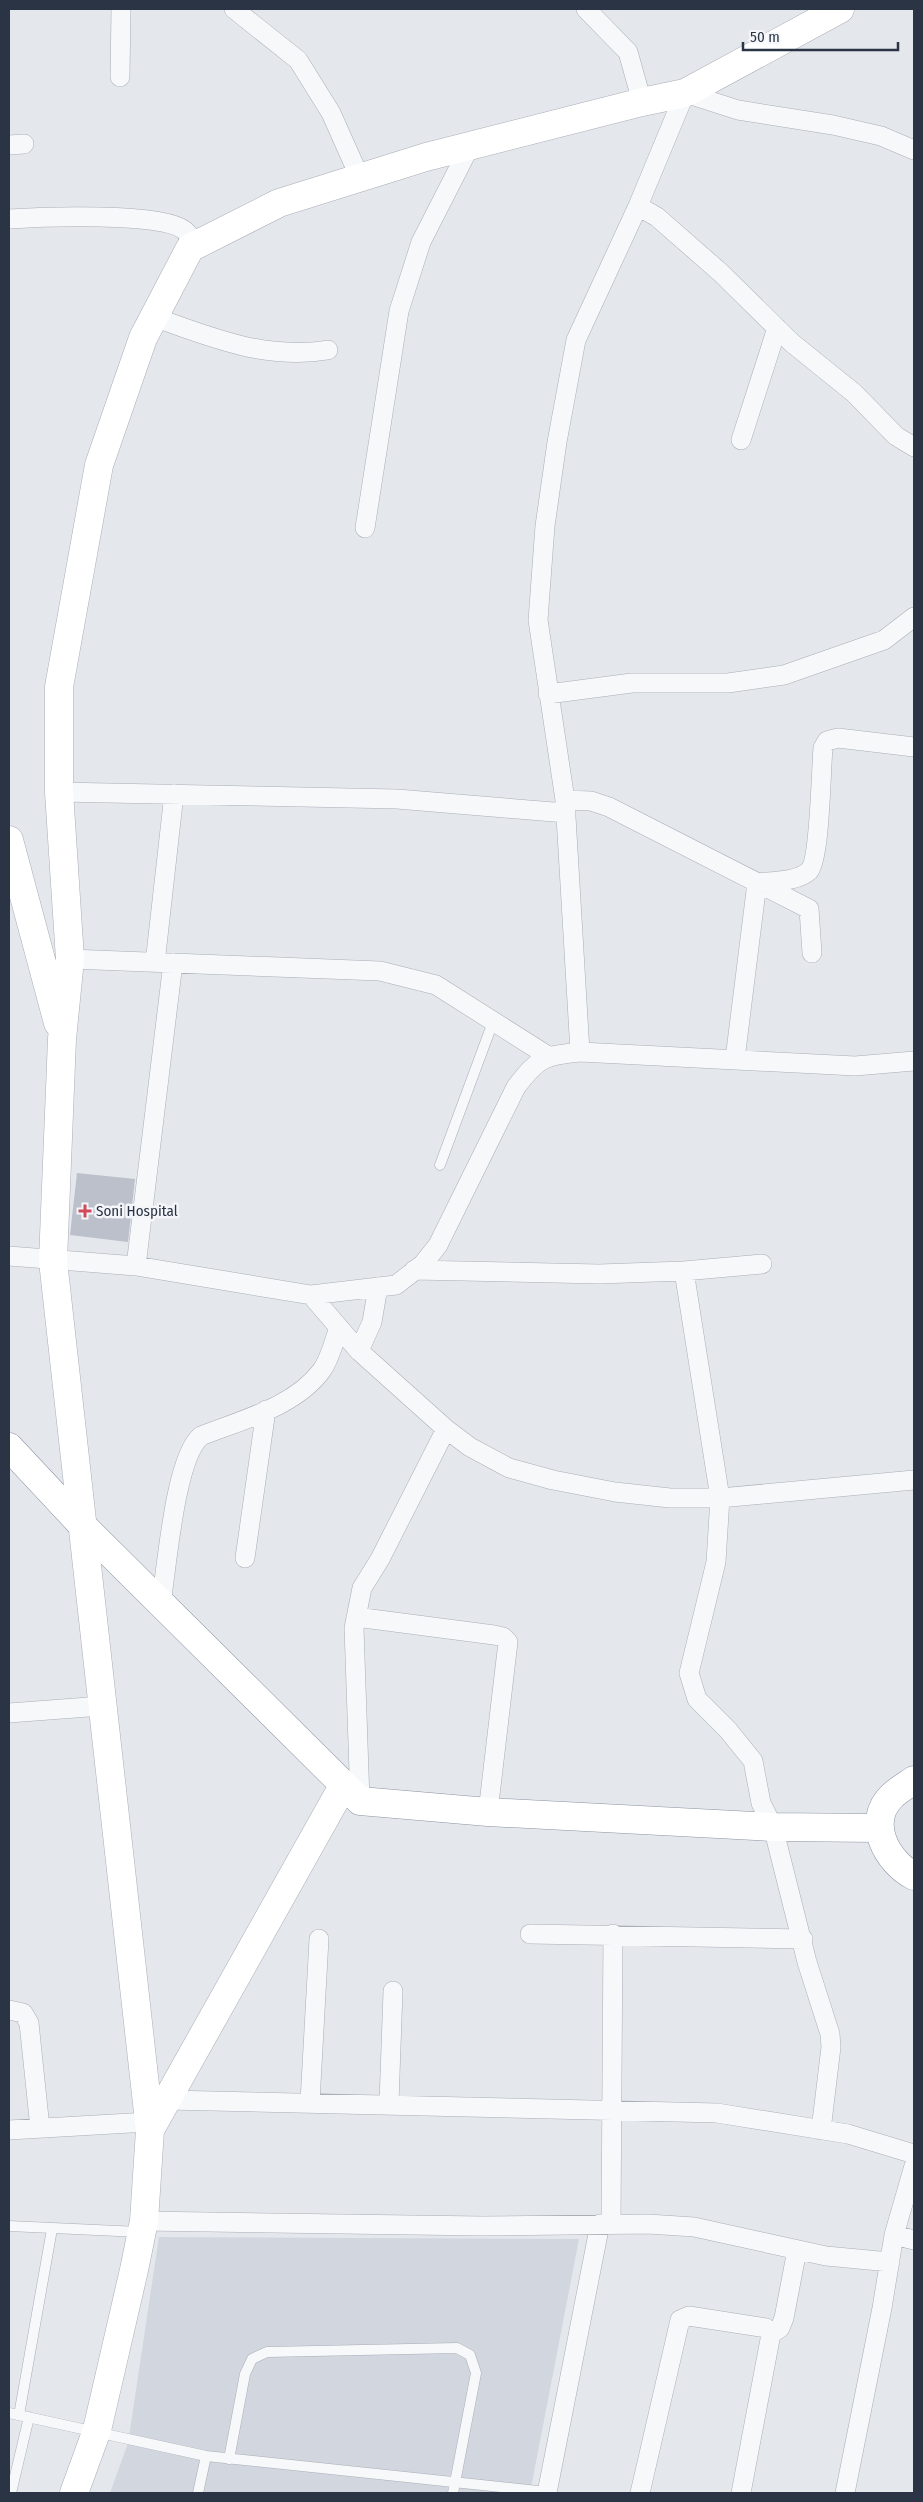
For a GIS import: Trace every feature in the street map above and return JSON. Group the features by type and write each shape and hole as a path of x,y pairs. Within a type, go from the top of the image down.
{"main road":[{"path":"74,2493 97,2430 143,2226 149,2126 53,1261 62,1039 70,959 59,792 59,686 100,465 143,338 190,248 279,203 470,146 642,102 686,93 840,9"},
{"path":"9,840 62,1039"},
{"path":"9,1447 83,1526 352,1794 488,1812 773,1826 879,1828"},
{"path":"914,1780 891,1796 883,1810 879,1828 884,1846 895,1862 914,1876"},
{"path":"149,2126 167,2100 352,1794"}],"street":[{"path":"120,76 121,9"},
{"path":"234,9 298,60 331,113 360,178"},
{"path":"586,9 628,52 642,102"},
{"path":"580,1052 566,807 538,620 546,526 557,442 576,340 638,206 686,93 738,110 833,125 881,136 914,150"},
{"path":"365,528 399,311 421,242 470,146"},
{"path":"638,206 657,218 722,273 777,328 854,393 896,436 914,447"},
{"path":"9,219 62,215 163,222 184,230 197,245"},
{"path":"154,317 226,343 273,352 307,354 328,350"},
{"path":"741,440 777,328"},
{"path":"548,694 632,683 728,683 784,675 884,640 914,617"},
{"path":"757,883 800,877 810,870 816,851 823,748 827,740 838,738 914,747"},
{"path":"59,792 396,799 566,807 591,801 609,807 809,909 812,953"},
{"path":"136,1266 164,963 174,794"},
{"path":"735,1059 757,883"},
{"path":"70,959 380,971 436,985 548,1056"},
{"path":"9,1256 53,1261 136,1266 311,1295 396,1285 414,1270 438,1245 516,1086 530,1069 548,1056 580,1052 855,1066 914,1061"},
{"path":"414,1270 582,1274 684,1271 762,1264"},
{"path":"684,1271 720,1498 716,1562 689,1673 697,1699 728,1730 753,1760 761,1803 773,1826 803,1939 807,1962 830,2034 831,2047 821,2130"},
{"path":"359,1351 372,1322 378,1287"},
{"path":"311,1295 359,1351 446,1429 470,1447 509,1468 553,1480 614,1492 670,1498 720,1498 914,1480"},
{"path":"162,1603 179,1486 189,1450 201,1436 266,1410 299,1392 322,1370 339,1328"},
{"path":"245,1558 266,1410"},
{"path":"352,1794 354,1628 362,1588 380,1559 446,1429"},
{"path":"356,1617 494,1635 503,1637 508,1642 488,1812"},
{"path":"9,1714 102,1706"},
{"path":"530,1934 613,1934 803,1939"},
{"path":"547,2493 605,2224 613,2109 613,1934"},
{"path":"310,2102 320,1939"},
{"path":"389,2103 393,1991"},
{"path":"9,2010 23,2013 29,2023 40,2128"},
{"path":"167,2100 389,2103 717,2113 848,2134 914,2167 894,2235 844,2493"},
{"path":"9,2130 149,2126"},
{"path":"143,2226 605,2224 694,2227 826,2256 890,2262"},
{"path":"894,2235 914,2240"},
{"path":"741,2493 771,2334 780,2328 784,2318 797,2250"},
{"path":"640,2493 680,2320 689,2316 766,2328 771,2334"}],"lane":[{"path":"440,1165 492,1022"},
{"path":"9,2226 52,2228 143,2226"},
{"path":"11,2493 19,2415 52,2228"},
{"path":"229,2459 245,2374 252,2359 267,2352 456,2348 470,2356 476,2373 454,2493"},
{"path":"19,2415 97,2430 206,2456 547,2493"},
{"path":"198,2493 206,2456"}],"shaded area":[{"path":"159,2237 579,2239 530,2493 110,2493 128,2443"}],"building":[{"path":"77,1173 135,1179 128,1242 70,1235"}],"place":[{"name":"Soni Hospital","path":"85,1211"}]}
